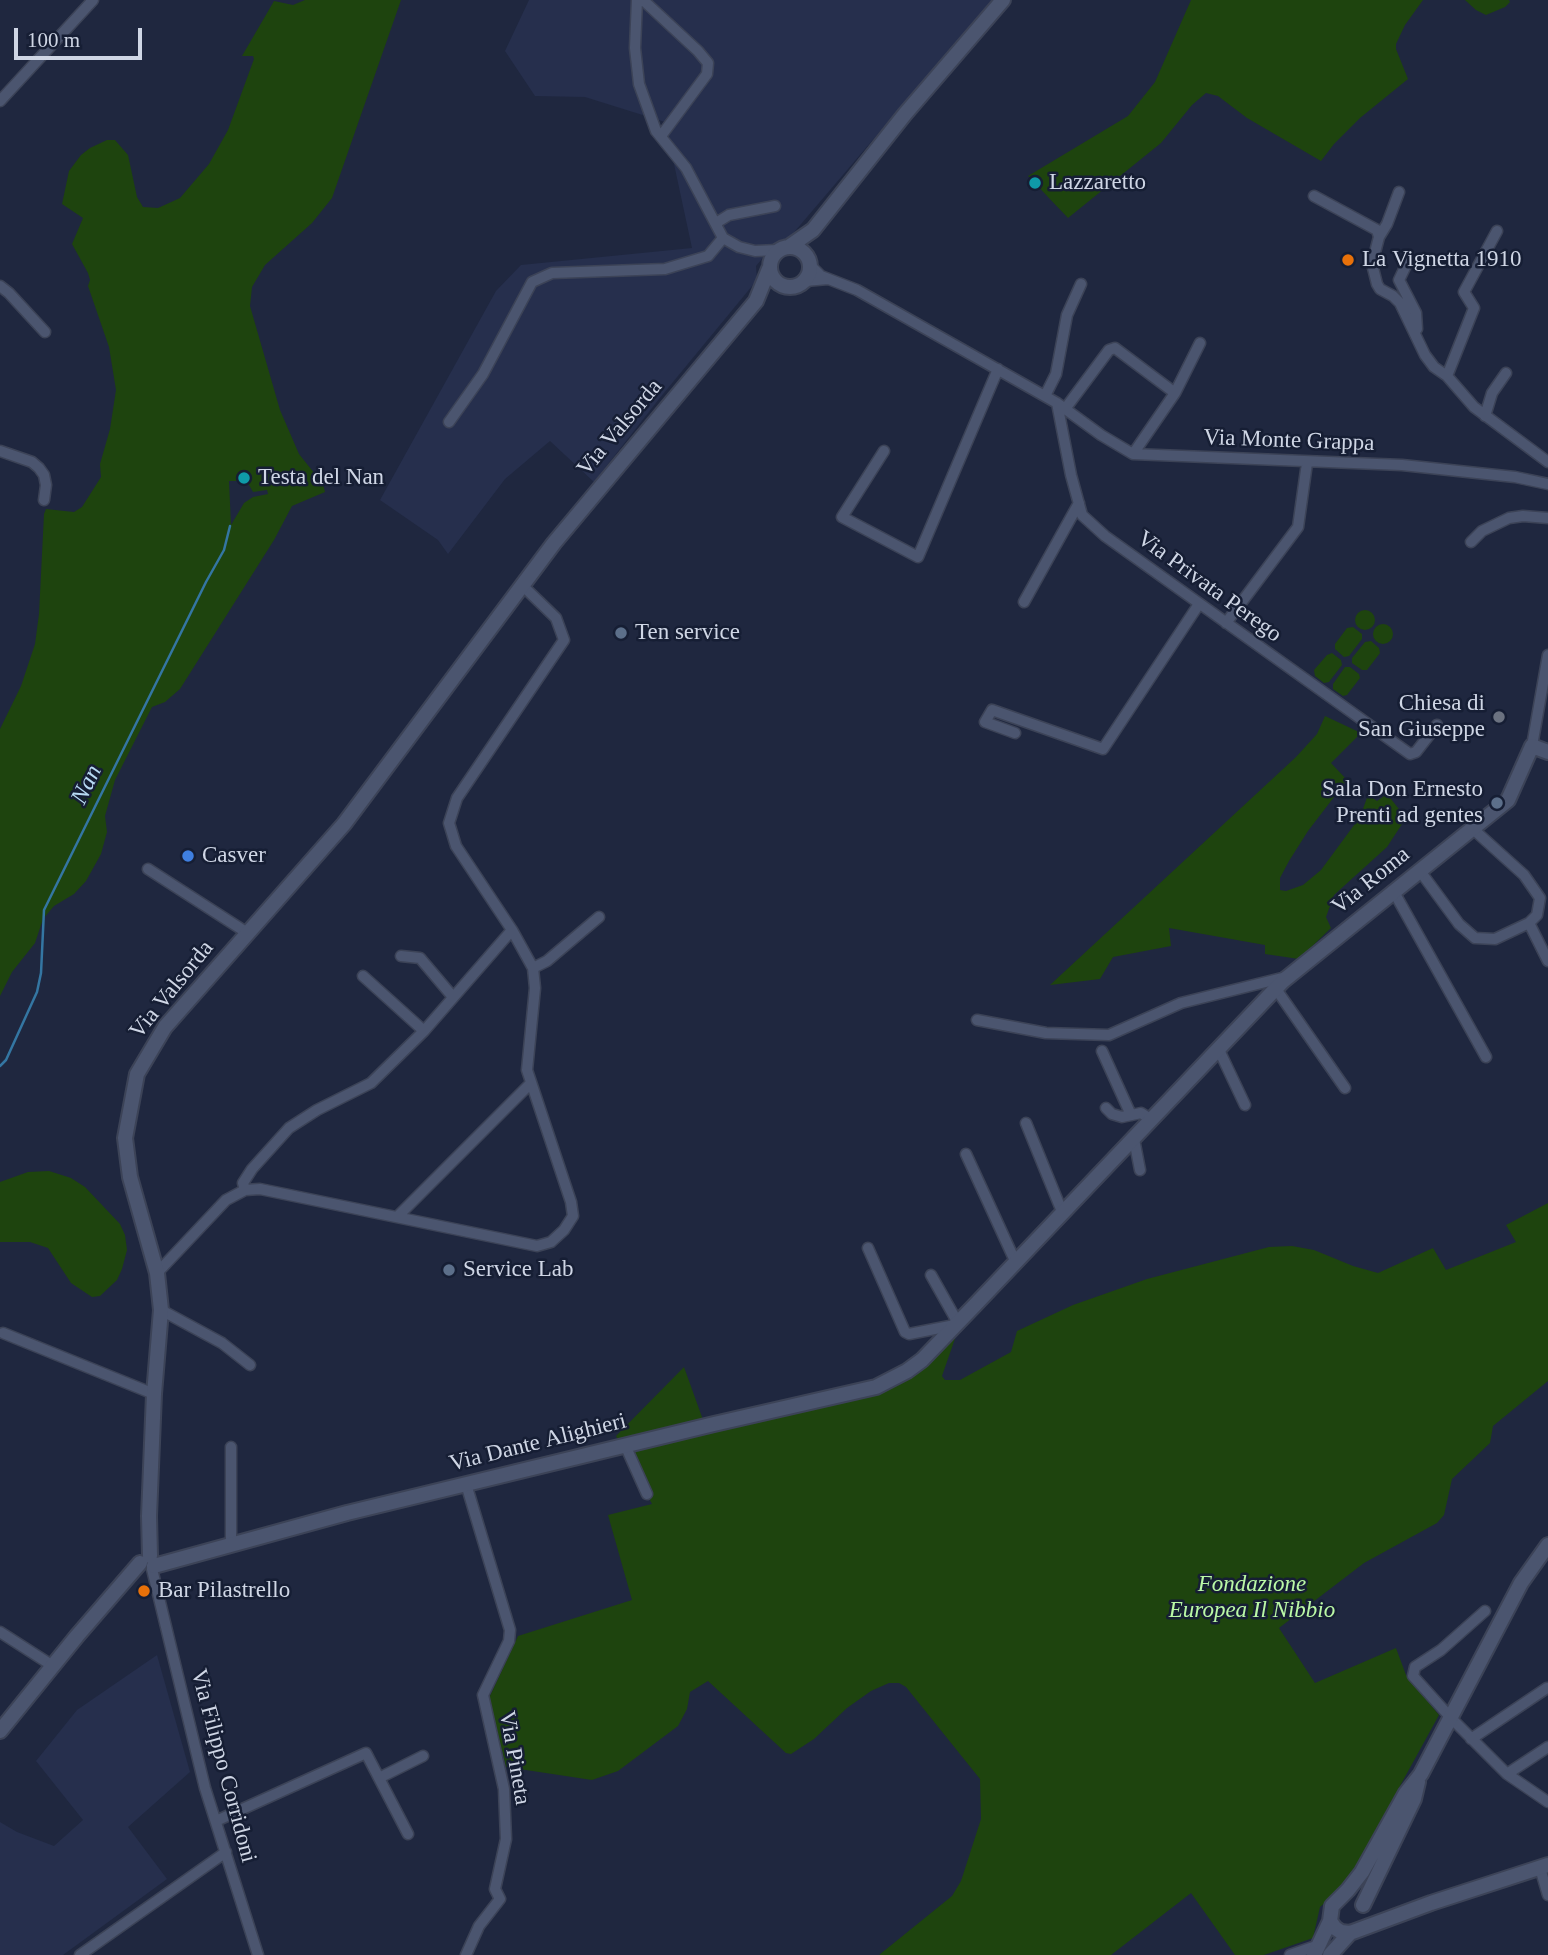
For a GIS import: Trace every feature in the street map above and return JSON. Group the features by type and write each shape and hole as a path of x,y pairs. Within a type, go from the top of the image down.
{"street":[{"path":"0,101 93,0"},
{"path":"637,0 635,48 639,84 656,131 686,168 723,238 739,247 755,251 797,248 809,261"},
{"path":"643,0 708,63 707,74 661,136"},
{"path":"769,269 773,255 813,230 905,114 1003,0"},
{"path":"1399,192 1379,237 1372,264 1380,289 1400,303 1425,355 1434,367 1447,376 1474,407 1548,462"},
{"path":"1314,195 1374,227 1379,237"},
{"path":"716,223 729,215 761,213 775,206"},
{"path":"755,251 765,259 775,281 786,287 799,285 804,281 813,230"},
{"path":"1447,376 1474,308 1464,292 1497,231"},
{"path":"449,422 483,373 532,282 552,273 665,269 708,256 723,238"},
{"name":"Via Monte Grappa","path":"809,261 828,279 853,288 999,369 1133,454 1402,465 1514,477 1548,484"},
{"path":"1408,261 1399,280 1416,313 1418,337"},
{"name":"Via Valsorda","path":"149,1564 154,1394 161,1310 157,1273 130,1177 125,1138 137,1074 165,1027 344,824 555,542 756,301 769,269"},
{"name":"Via Monte Grappa","path":"804,281 828,279"},
{"path":"1045,396 1056,374 1067,315 1081,284"},
{"path":"0,286 9,292 45,332"},
{"name":"Via Valsorda","path":"756,301 786,287"},
{"path":"1133,454 1175,393 1200,343"},
{"path":"1061,406 1111,348 1115,348 1175,393"},
{"path":"884,451 842,517 918,557 999,369"},
{"path":"1485,415 1492,393 1506,373"},
{"name":"Via Privata Perego","path":"1061,406 1071,474 1082,514 1105,536 1409,754 1416,752 1437,725"},
{"path":"0,451 32,462 39,468 46,485 44,500"},
{"path":"1226,623 1298,527 1307,463"},
{"path":"1024,602 1079,503"},
{"path":"1471,542 1482,531 1509,518 1548,518"},
{"path":"157,1273 226,1200 245,1190 260,1189 537,1246 551,1242 564,1230 573,1216 572,1202 527,1070 535,988 533,968 512,930 456,846 449,823 457,798 564,640 556,618 523,586"},
{"path":"1015,733 985,722 992,710 1103,749 1199,604"},
{"name":"Via Roma","path":"907,1371 922,1360 1016,1263 1276,989 1508,800 1532,746 1548,655"},
{"path":"1532,746 1548,752"},
{"path":"1420,871 1459,924 1475,938 1495,939 1529,923 1537,915 1540,898 1524,875 1472,829"},
{"path":"148,869 249,934"},
{"path":"1394,892 1486,1057"},
{"path":"533,968 547,961 599,917"},
{"path":"1529,923 1548,961"},
{"path":"245,1190 243,1184 252,1169 289,1128 317,1110 370,1083 424,1031 512,930"},
{"path":"401,956 420,958 453,998"},
{"path":"363,976 424,1031"},
{"path":"977,1020 1046,1033 1109,1035 1181,1003 1290,976"},
{"path":"1276,989 1345,1088"},
{"path":"1219,1049 1245,1105"},
{"path":"1102,1051 1130,1115"},
{"path":"397,1217 530,1084"},
{"path":"1106,1108 1112,1114 1122,1117 1142,1113 1152,1120"},
{"path":"1026,1123 1063,1214"},
{"path":"1134,1139 1140,1170"},
{"path":"966,1154 1016,1263"},
{"path":"868,1248 905,1332 909,1334 957,1324 931,1275"},
{"path":"161,1310 222,1343 250,1365"},
{"path":"3,1333 154,1394"},
{"name":"Via Dante Alighieri","path":"149,1564 178,1560 466,1484 876,1387 907,1371"},
{"path":"625,1446 647,1494"},
{"path":"231,1447 231,1545"},
{"name":"Via Pineta","path":"466,1484 510,1630 509,1640 483,1695 504,1789 506,1839 495,1889 500,1899 479,1926 466,1955"},
{"path":"1321,1952 1332,1906 1362,1872 1405,1793 1420,1774 1451,1718 1521,1583 1548,1545"},
{"path":"0,1731 77,1636 123,1586 149,1564"},
{"name":"Via Filippo Corridoni","path":"149,1564 157,1585 205,1788 258,1955"},
{"path":"1485,1611 1441,1650 1415,1667 1413,1676 1507,1774 1548,1802"},
{"path":"0,1632 53,1666"},
{"path":"1471,1739 1547,1688"},
{"path":"1507,1774 1548,1747"},
{"path":"216,1821 366,1753 408,1834"},
{"path":"379,1778 423,1756"},
{"path":"1355,1931 1366,1919 1364,1906 1414,1799 1420,1774"},
{"path":"80,1955 226,1852"},
{"path":"1290,1955 1321,1952 1355,1931 1544,1866 1548,1895"},
{"path":"1340,1899 1351,1897 1390,1918"},
{"path":"1330,1921 1335,1928 1355,1931"}],"shaded area":[{"path":"529,0 992,0 790,237 776,242 756,266 757,280 594,482 550,441 505,479 448,554 438,540 380,500 496,291 521,265 692,248 665,122 585,97 535,96 505,51"},
{"path":"157,1655 190,1772 128,1827 167,1879 63,1955 0,1955 0,1822 17,1832 54,1846 83,1820 36,1761 77,1710"}],"green space":[{"path":"305,0 401,0 332,198 312,223 265,265 252,287 250,306 280,410 299,454 323,484 325,492 292,506 274,540 180,689 165,702 152,707 115,780 105,816 107,832 101,854 86,881 74,894 54,906 43,919 35,943 12,972 0,996 0,729 21,686 35,644 44,514 46,509 74,512 82,507 101,477 100,464 110,429 116,390 109,347 88,286 88,273 72,244 83,218 62,204 69,171 90,148 107,140 115,140 128,155 137,197 143,207 158,208 180,198 209,164 228,130 254,59 253,56 242,56 274,1 293,5","holes":["229,481 242,481 249,485 253,492 267,490 268,494 253,497 244,503 231,525"]},
{"path":"1191,0 1423,0 1405,25 1396,44 1408,79 1360,118 1321,161 1247,118 1218,96 1206,93 1192,105 1161,143 1068,218 1028,176 1128,116 1155,82"},
{"path":"1465,0 1509,0 1510,2 1486,15"},
{"path":"1361,610 1369,610 1375,620 1369,630 1361,630 1355,624 1355,616"},
{"path":"1383,624 1390,627 1393,634 1390,641 1383,644 1376,641 1373,634 1376,627"},
{"path":"1353,627 1362,634 1362,639 1349,656 1344,657 1335,649 1335,644 1347,628"},
{"path":"1371,641 1379,648 1380,653 1367,670 1362,670 1352,663 1352,658 1365,642"},
{"path":"1332,653 1341,660 1342,665 1329,682 1324,683 1315,676 1314,670"},
{"path":"1345,667 1350,667 1360,678 1347,695 1343,696 1333,689 1333,684"},
{"path":"1325,716 1361,733 1331,763 1347,780 1289,861 1280,878 1280,890 1286,891 1303,885 1321,870 1360,817 1368,795 1377,801 1387,794 1406,818 1387,847 1334,895 1326,917 1331,928 1299,959 1265,954 1265,945 1169,928 1171,946 1113,957 1100,979 1050,985 1296,757 1317,734"},
{"path":"49,1171 71,1178 85,1187 120,1224 125,1235 127,1250 122,1269 117,1280 100,1296 92,1297 71,1283 48,1248 30,1242 0,1242 0,1182 28,1172"},
{"name":"Fondazione Europea Il Nibbio","path":"1548,1203 1548,1381 1493,1426 1490,1443 1452,1479 1444,1515 1437,1523 1364,1563 1279,1628 1315,1683 1396,1648 1406,1675 1439,1715 1345,1886 1320,1907 1313,1938 1264,1955 1235,1955 1191,1893 1111,1955 879,1955 952,1896 961,1881 981,1819 980,1779 906,1687 899,1683 889,1683 871,1691 847,1708 814,1739 791,1754 786,1753 708,1681 690,1692 687,1709 678,1726 618,1771 592,1780 506,1767 489,1698 518,1636 632,1600 608,1515 652,1504 616,1436 684,1367 707,1431 859,1393 861,1399 900,1379 958,1330 942,1376 945,1380 960,1380 1011,1352 1017,1331 1073,1305 1147,1279 1269,1247 1292,1246 1314,1250 1378,1273 1433,1248 1446,1270 1516,1242 1506,1225"}],"waterway":[{"name":"Nan","path":"0,1066 6,1060 37,992 41,973 44,910 224,550 230,526"}],"place":[{"name":"Lazzaretto","path":"1035,183"},
{"name":"La Vignetta 1910","path":"1348,260"},
{"name":"Testa del Nan","path":"244,478"},
{"name":"Ten service","path":"621,633"},
{"name":"Chiesa di San Giuseppe","path":"1499,717"},
{"name":"Sala Don Ernesto Prenti ad gentes","path":"1497,803"},
{"name":"Casver","path":"188,856"},
{"name":"Service Lab","path":"449,1270"},
{"name":"Bar Pilastrello","path":"144,1591"}]}
